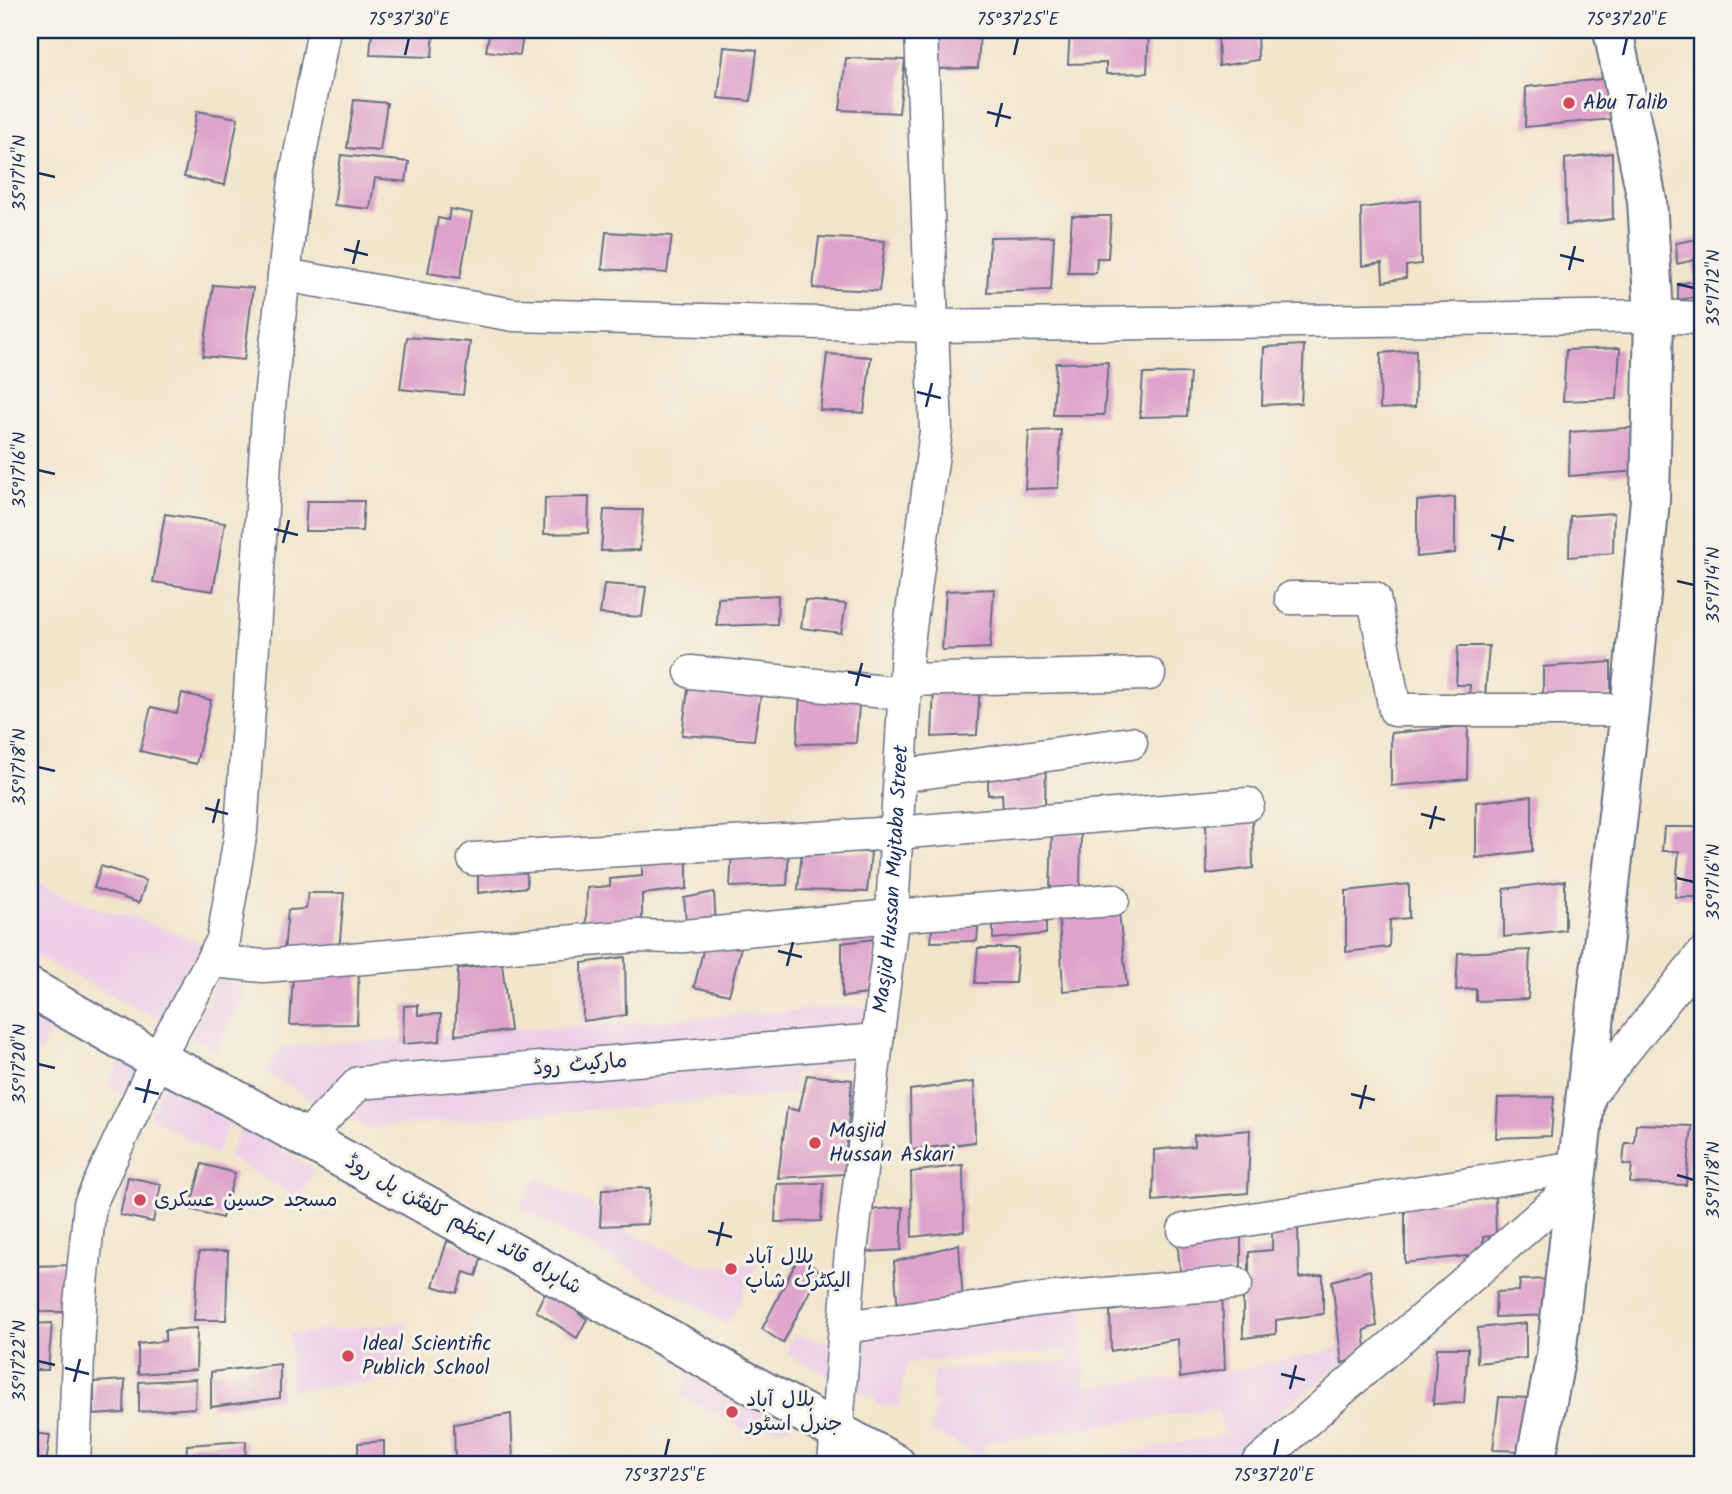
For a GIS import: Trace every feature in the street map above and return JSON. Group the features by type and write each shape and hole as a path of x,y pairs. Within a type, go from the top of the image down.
{"main road":[{"path":"1535,1464 1556,1355 1630,710 1650,500 1654,316 1647,200 1613,30"},
{"name":"شاہراہ قائد اعظم کلفٹن پل روڈ","path":"30,988 157,1060 200,1080 305,1138 835,1448 896,1464"}],"street":[{"path":"74,1464 80,1304 90,1204 157,1060 223,940 242,831 268,415 295,180 324,30"},
{"name":"Masjid Hussan Mujtaba Street","path":"835,1448 851,1251 891,916 904,687 936,431 921,30"},
{"path":"284,275 514,315 932,326 1654,316 1702,318"},
{"path":"1291,598 1374,598 1395,710 1630,710"},
{"path":"691,671 904,687 1149,674"},
{"path":"900,776 1131,743"},
{"path":"474,859 896,833 1248,804"},
{"path":"213,961 263,966 638,936 674,937 891,916 1113,900"},
{"path":"1584,1102 1702,954"},
{"name":"مارکیٹ روڈ","path":"305,1138 359,1083 877,1040"},
{"path":"1184,1230 1575,1177"},
{"path":"1257,1464 1575,1177"},
{"path":"845,1327 1044,1299 1236,1283"}],"shaded area":[{"path":"31,881 101,910 135,918 204,944 177,1025 139,1010 30,953"},
{"path":"219,975 245,990 217,1051 191,1037"},
{"path":"870,1006 865,1036 317,1103 265,1072 281,1047"},
{"path":"30,1011 53,1025 40,1053 30,1047"},
{"path":"860,1046 860,1068 794,1073 793,1094 367,1128 343,1113 371,1092"},
{"path":"120,1061 143,1075 131,1100 108,1087"},
{"path":"165,1082 231,1122 215,1155 149,1116"},
{"path":"242,1127 314,1170 300,1199 228,1157"},
{"path":"537,1177 601,1211 628,1231 704,1267 758,1263 728,1324 519,1208"},
{"path":"1083,1302 1085,1387 1180,1378 1253,1367 1340,1348 1342,1363 1260,1428 1260,1438 1229,1464 1067,1464 1234,1433 1224,1433 1217,1409 986,1442 982,1457 930,1431 937,1403 931,1402 933,1371 1069,1362 1068,1350 907,1363 899,1407 876,1405 875,1399 847,1386 854,1333"},
{"name":"Ideal Scientific Publich School","path":"407,1322 406,1379 290,1390 290,1334"},
{"path":"793,1336 839,1342 836,1380 786,1354"},
{"path":"693,1370 796,1426 745,1431 679,1395"}],"building":[{"path":"372,30 434,30 432,57 370,55"},
{"path":"490,30 524,30 520,55 486,51"},
{"path":"938,30 980,30 978,68 935,69"},
{"path":"1070,30 1149,30 1147,73 1106,74 1106,63 1068,64"},
{"path":"1218,30 1257,30 1258,60 1219,66"},
{"path":"724,47 757,50 751,101 718,98"},
{"path":"846,58 905,60 899,113 840,110"},
{"name":"Abu Talib","path":"1612,78 1612,119 1525,127 1526,87"},
{"path":"354,100 387,103 380,151 347,148"},
{"path":"197,111 238,118 225,185 184,177"},
{"path":"1612,153 1613,219 1566,225 1565,159"},
{"path":"341,155 409,162 406,182 375,178 370,209 334,205"},
{"path":"1420,200 1421,264 1406,266 1406,278 1383,282 1382,263 1362,266 1361,208"},
{"path":"450,209 472,213 460,278 428,273 438,218 448,220"},
{"path":"1072,216 1111,216 1108,258 1097,258 1096,273 1068,273"},
{"path":"606,232 672,236 667,273 602,269"},
{"path":"1054,236 1051,290 987,292 990,237"},
{"path":"819,237 885,241 879,291 813,288"},
{"path":"1698,239 1698,247 1702,246 1702,296 1678,300 1678,284 1695,281 1694,260 1677,264 1676,243"},
{"path":"213,285 253,288 244,360 203,356"},
{"path":"407,337 470,342 463,395 400,389"},
{"path":"1304,345 1301,403 1262,405 1264,347"},
{"path":"1620,348 1617,399 1563,401 1566,350"},
{"path":"1416,350 1415,407 1380,409 1381,353"},
{"path":"827,354 871,357 864,413 820,410"},
{"path":"1108,362 1104,415 1053,415 1056,363"},
{"path":"1190,373 1187,416 1140,417 1143,374"},
{"path":"1641,427 1640,471 1569,476 1570,432"},
{"path":"1061,430 1058,488 1025,489 1029,431"},
{"path":"589,497 588,533 544,534 545,498"},
{"path":"1455,497 1455,553 1417,557 1417,501"},
{"path":"307,501 364,501 362,531 305,531"},
{"path":"604,510 643,510 640,550 601,551"},
{"path":"1614,513 1613,553 1569,557 1570,516"},
{"path":"165,514 225,523 213,591 153,582"},
{"path":"604,584 646,587 642,617 600,614"},
{"path":"994,589 990,648 942,650 946,591"},
{"path":"778,595 777,624 717,626 718,598"},
{"path":"805,600 846,604 841,633 801,628"},
{"path":"1458,646 1489,646 1484,709 1468,709 1470,685 1456,685"},
{"path":"1611,662 1611,697 1543,702 1543,667"},
{"path":"689,681 762,687 754,740 682,735"},
{"path":"980,683 977,735 932,737 934,685"},
{"path":"182,693 211,700 196,764 140,751 151,707 177,713"},
{"path":"800,693 860,693 856,743 797,744"},
{"path":"1468,726 1467,779 1391,786 1391,733"},
{"path":"1046,762 1045,808 1003,812 1002,794 988,795 988,768"},
{"path":"1532,796 1532,851 1476,858 1476,802"},
{"path":"1252,814 1253,868 1207,874 1206,820"},
{"path":"1664,827 1702,827 1702,897 1675,897 1679,851 1662,851"},
{"path":"1081,832 1080,890 1050,892 1052,834"},
{"path":"789,849 787,885 730,887 732,850"},
{"path":"802,850 871,852 867,892 798,890"},
{"path":"687,855 687,889 642,894 642,920 586,926 587,888 610,886 610,879 642,876 642,860"},
{"path":"526,861 527,887 478,893 478,867"},
{"path":"101,866 146,881 139,903 94,888"},
{"path":"1565,881 1565,930 1504,937 1504,889"},
{"path":"1409,884 1409,918 1390,920 1389,947 1346,952 1346,891"},
{"path":"714,892 716,928 687,934 684,898"},
{"path":"308,893 344,893 339,951 284,951 288,910 306,909"},
{"path":"1046,909 1046,934 993,939 993,914"},
{"path":"1119,912 1127,986 1063,991 1059,917"},
{"path":"979,918 977,941 931,942 933,919"},
{"path":"706,939 741,947 729,995 694,987"},
{"path":"875,939 875,993 842,997 842,943"},
{"path":"978,948 1018,948 1015,983 975,983"},
{"path":"1530,950 1528,999 1476,1001 1476,989 1456,990 1458,953"},
{"path":"625,957 626,1015 583,1021 582,963"},
{"path":"502,963 510,1031 455,1035 458,969"},
{"path":"359,970 357,1024 290,1025 293,975"},
{"path":"418,1005 418,1015 441,1014 440,1041 403,1044 404,1006"},
{"name":"Masjid Hussan Askari","path":"807,1075 852,1080 844,1174 778,1178 787,1108 799,1111"},
{"path":"974,1082 975,1142 911,1150 910,1090"},
{"path":"1554,1097 1551,1136 1496,1138 1498,1098"},
{"path":"1636,1124 1692,1126 1686,1185 1630,1183 1632,1165 1623,1164 1625,1143 1634,1143"},
{"path":"1250,1130 1248,1193 1153,1201 1154,1150 1194,1146 1194,1135"},
{"path":"202,1164 235,1173 222,1218 190,1209"},
{"path":"963,1165 964,1231 912,1237 911,1172"},
{"name":"مسجد حسین عسکری","path":"128,1177 161,1184 153,1222 120,1215"},
{"path":"1698,1179 1702,1179 1702,1229 1695,1229"},
{"path":"824,1183 821,1221 775,1222 777,1184"},
{"path":"650,1188 648,1224 600,1226 602,1189"},
{"path":"1495,1197 1496,1235 1483,1237 1483,1254 1405,1263 1405,1207"},
{"path":"903,1207 901,1250 868,1252 869,1210"},
{"path":"1298,1226 1299,1278 1323,1275 1323,1314 1276,1320 1276,1334 1243,1338 1243,1285 1249,1284 1249,1252 1272,1250 1272,1229"},
{"path":"1241,1233 1241,1272 1181,1279 1177,1240"},
{"path":"447,1241 483,1253 476,1276 464,1272 457,1293 433,1286"},
{"path":"959,1244 963,1303 898,1311 894,1262"},
{"path":"228,1251 226,1320 194,1320 199,1252"},
{"path":"799,1256 820,1271 783,1343 762,1329"},
{"path":"76,1265 73,1312 30,1312 30,1266"},
{"path":"1370,1270 1377,1326 1364,1330 1367,1356 1342,1363 1332,1281"},
{"path":"1556,1279 1554,1315 1495,1317 1496,1292 1519,1291 1520,1280"},
{"path":"549,1284 583,1306 579,1314 587,1319 577,1338 536,1311"},
{"path":"1222,1292 1225,1370 1180,1378 1178,1339 1111,1351 1110,1311"},
{"path":"52,1323 48,1370 30,1370 30,1324"},
{"path":"1526,1323 1526,1358 1477,1363 1478,1328"},
{"path":"197,1328 196,1370 138,1374 138,1344 165,1341 165,1330"},
{"path":"1437,1348 1468,1348 1464,1403 1433,1404"},
{"path":"280,1364 280,1398 211,1407 211,1372"},
{"path":"196,1379 195,1408 139,1412 139,1382"},
{"path":"125,1380 124,1413 94,1415 94,1382"},
{"path":"1499,1397 1533,1398 1527,1451 1493,1450"},
{"path":"511,1414 513,1461 455,1464 454,1424"},
{"path":"30,1433 50,1435 46,1464 30,1464"},
{"path":"246,1441 245,1464 186,1464 187,1445"},
{"path":"384,1441 384,1464 345,1464 345,1459 358,1458 358,1443"}],"place":[{"name":"Abu Talib","path":"1569,103"},
{"name":"Masjid Hussan Askari","path":"815,1143"},
{"name":"مسجد حسین عسکری","path":"140,1200"},
{"name":"ہلال آباد الیکٹرک شاپ","path":"731,1269"},
{"name":"Ideal Scientific Publich School","path":"348,1356"},
{"name":"ہلال آباد جنرل اسٹور","path":"732,1412"}]}
